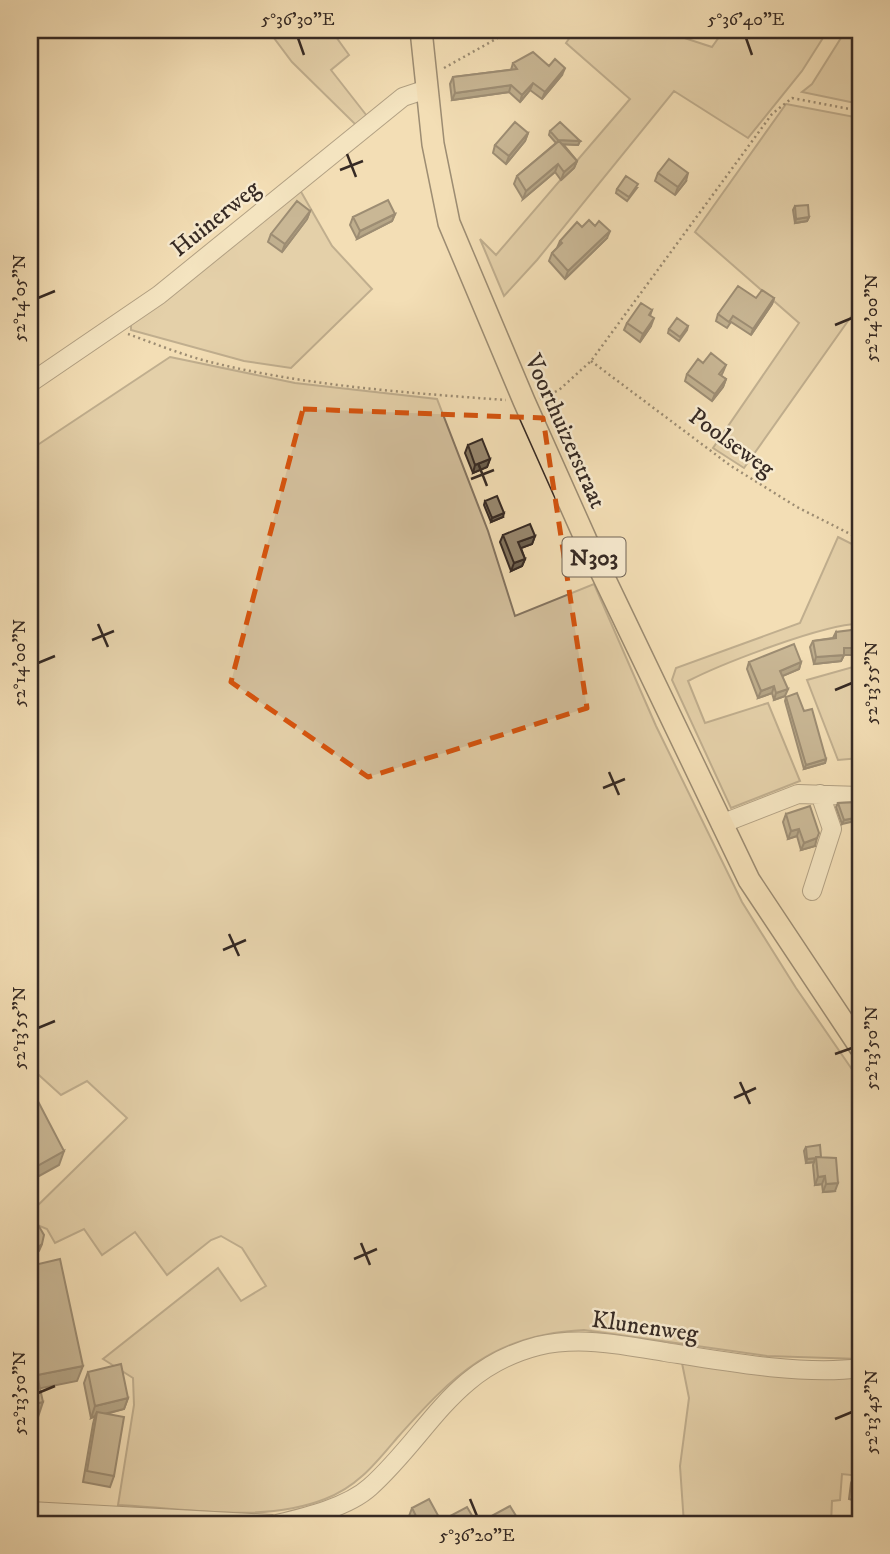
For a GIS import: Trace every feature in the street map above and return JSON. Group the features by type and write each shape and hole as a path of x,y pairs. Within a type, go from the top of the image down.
{"main road":[{"name":"Voorthuizerstraat","path":"421,30 430,78 433,144 449,223 524,401 586,540 721,824 756,891 860,1047"}],"street":[{"name":"Huinerweg","path":"30,383 159,295 402,97 430,78"},
{"path":"721,824 798,794 860,796"},
{"path":"812,891 832,829 820,794"},
{"name":"Klunenweg","path":"30,1511 275,1524 320,1513 369,1489 449,1397 482,1371 539,1346 587,1340 707,1359 794,1368 860,1368"}],"path":[{"path":"430,78 512,30"},
{"path":"112,329 212,363 282,377 430,395 537,400 559,390 592,361 772,114 792,98 860,111"},
{"name":"Poolseweg","path":"592,361 731,466 797,507 860,539"}],"highlighted area":[{"path":"303,409 543,418 587,708 368,777 231,682"}],"shaded area":[{"path":"268,30 331,30 349,55 331,70 367,116 356,125 292,62"},
{"path":"575,30 660,30 712,47 724,30 828,30 802,71 748,138 674,91 537,260 504,296 480,239 496,255 630,99 566,43"},
{"path":"846,30 860,30 860,104 802,92 812,84"},
{"path":"786,104 860,118 860,304 744,468 713,448 799,323 695,232"},
{"path":"300,190 332,246 372,289 291,368 244,361 131,330 131,325"},
{"path":"170,357 295,383 437,399 488,531 515,616 594,584 656,726 742,902 796,988 860,1081 860,1359 767,1356 584,1330 552,1333 500,1349 457,1377 417,1415 365,1474 347,1488 325,1499 301,1507 249,1513 118,1505 134,1405 133,1378 103,1359 218,1268 241,1301 266,1286 242,1248 221,1236 211,1240 167,1275 135,1232 102,1255 84,1229 55,1243 47,1229 30,1222 30,1213 127,1118 87,1081 61,1095 30,1067 30,450"},
{"path":"838,537 860,548 860,624 844,625 799,637 688,681 705,723 768,703 800,781 731,808 672,680 676,668 800,623"},
{"path":"860,665 860,758 838,760 807,680"},
{"path":"682,1363 860,1376 860,1476 842,1474 840,1500 832,1501 831,1524 684,1524 680,1466 689,1398"}],"building":[{"path":"533,52 549,66 555,59 565,68 545,92 533,83 522,95 511,85 455,93 453,77 517,69 513,63"},
{"path":"515,122 528,133 509,156 495,145"},
{"path":"560,122 580,141 558,140 550,131"},
{"path":"559,141 577,161 564,172 558,164 526,191 517,176"},
{"path":"669,159 688,173 678,187 658,173"},
{"path":"626,176 638,184 629,197 617,189"},
{"path":"388,200 395,214 360,231 353,217"},
{"path":"297,201 310,211 285,244 271,234"},
{"path":"808,205 809,217 796,219 795,206"},
{"path":"589,220 595,226 599,221 610,231 568,271 552,253 577,222 582,227"},
{"path":"738,286 756,298 762,290 774,298 753,329 733,316 729,322 718,314"},
{"path":"641,303 652,310 649,315 654,318 643,334 627,323"},
{"path":"677,318 688,326 680,337 669,329"},
{"path":"711,353 726,365 719,374 726,379 715,394 687,374 698,359 703,363"},
{"path":"482,439 490,459 475,465 468,445"},
{"path":"497,496 504,513 492,518 485,501"},
{"path":"530,524 535,536 518,542 525,559 514,563 503,535"},
{"path":"860,629 860,648 844,648 844,655 816,657 813,641 836,638 836,632"},
{"path":"794,644 801,662 780,671 788,689 776,693 774,686 761,691 749,662"},
{"path":"797,693 804,711 812,709 826,759 806,765 786,697"},
{"path":"860,802 860,817 844,820 838,803"},
{"path":"810,806 819,833 817,838 804,843 799,829 791,831 786,814"},
{"path":"30,1086 64,1151 30,1170"},
{"path":"820,1145 821,1157 807,1159 806,1147"},
{"path":"816,1157 836,1158 838,1183 826,1184 825,1176 818,1177"},
{"path":"30,1221 37,1223 44,1235 42,1244 33,1251 30,1250"},
{"path":"60,1259 83,1366 37,1375 43,1402 30,1405 30,1266"},
{"path":"121,1364 128,1398 95,1406 88,1372"},
{"path":"97,1412 124,1417 114,1476 87,1471"},
{"path":"854,1476 860,1476 860,1501 857,1500 858,1493 852,1491"},
{"path":"429,1499 441,1521 467,1507 477,1524 405,1524 417,1518 412,1508"},
{"path":"510,1506 521,1524 477,1524"}]}
